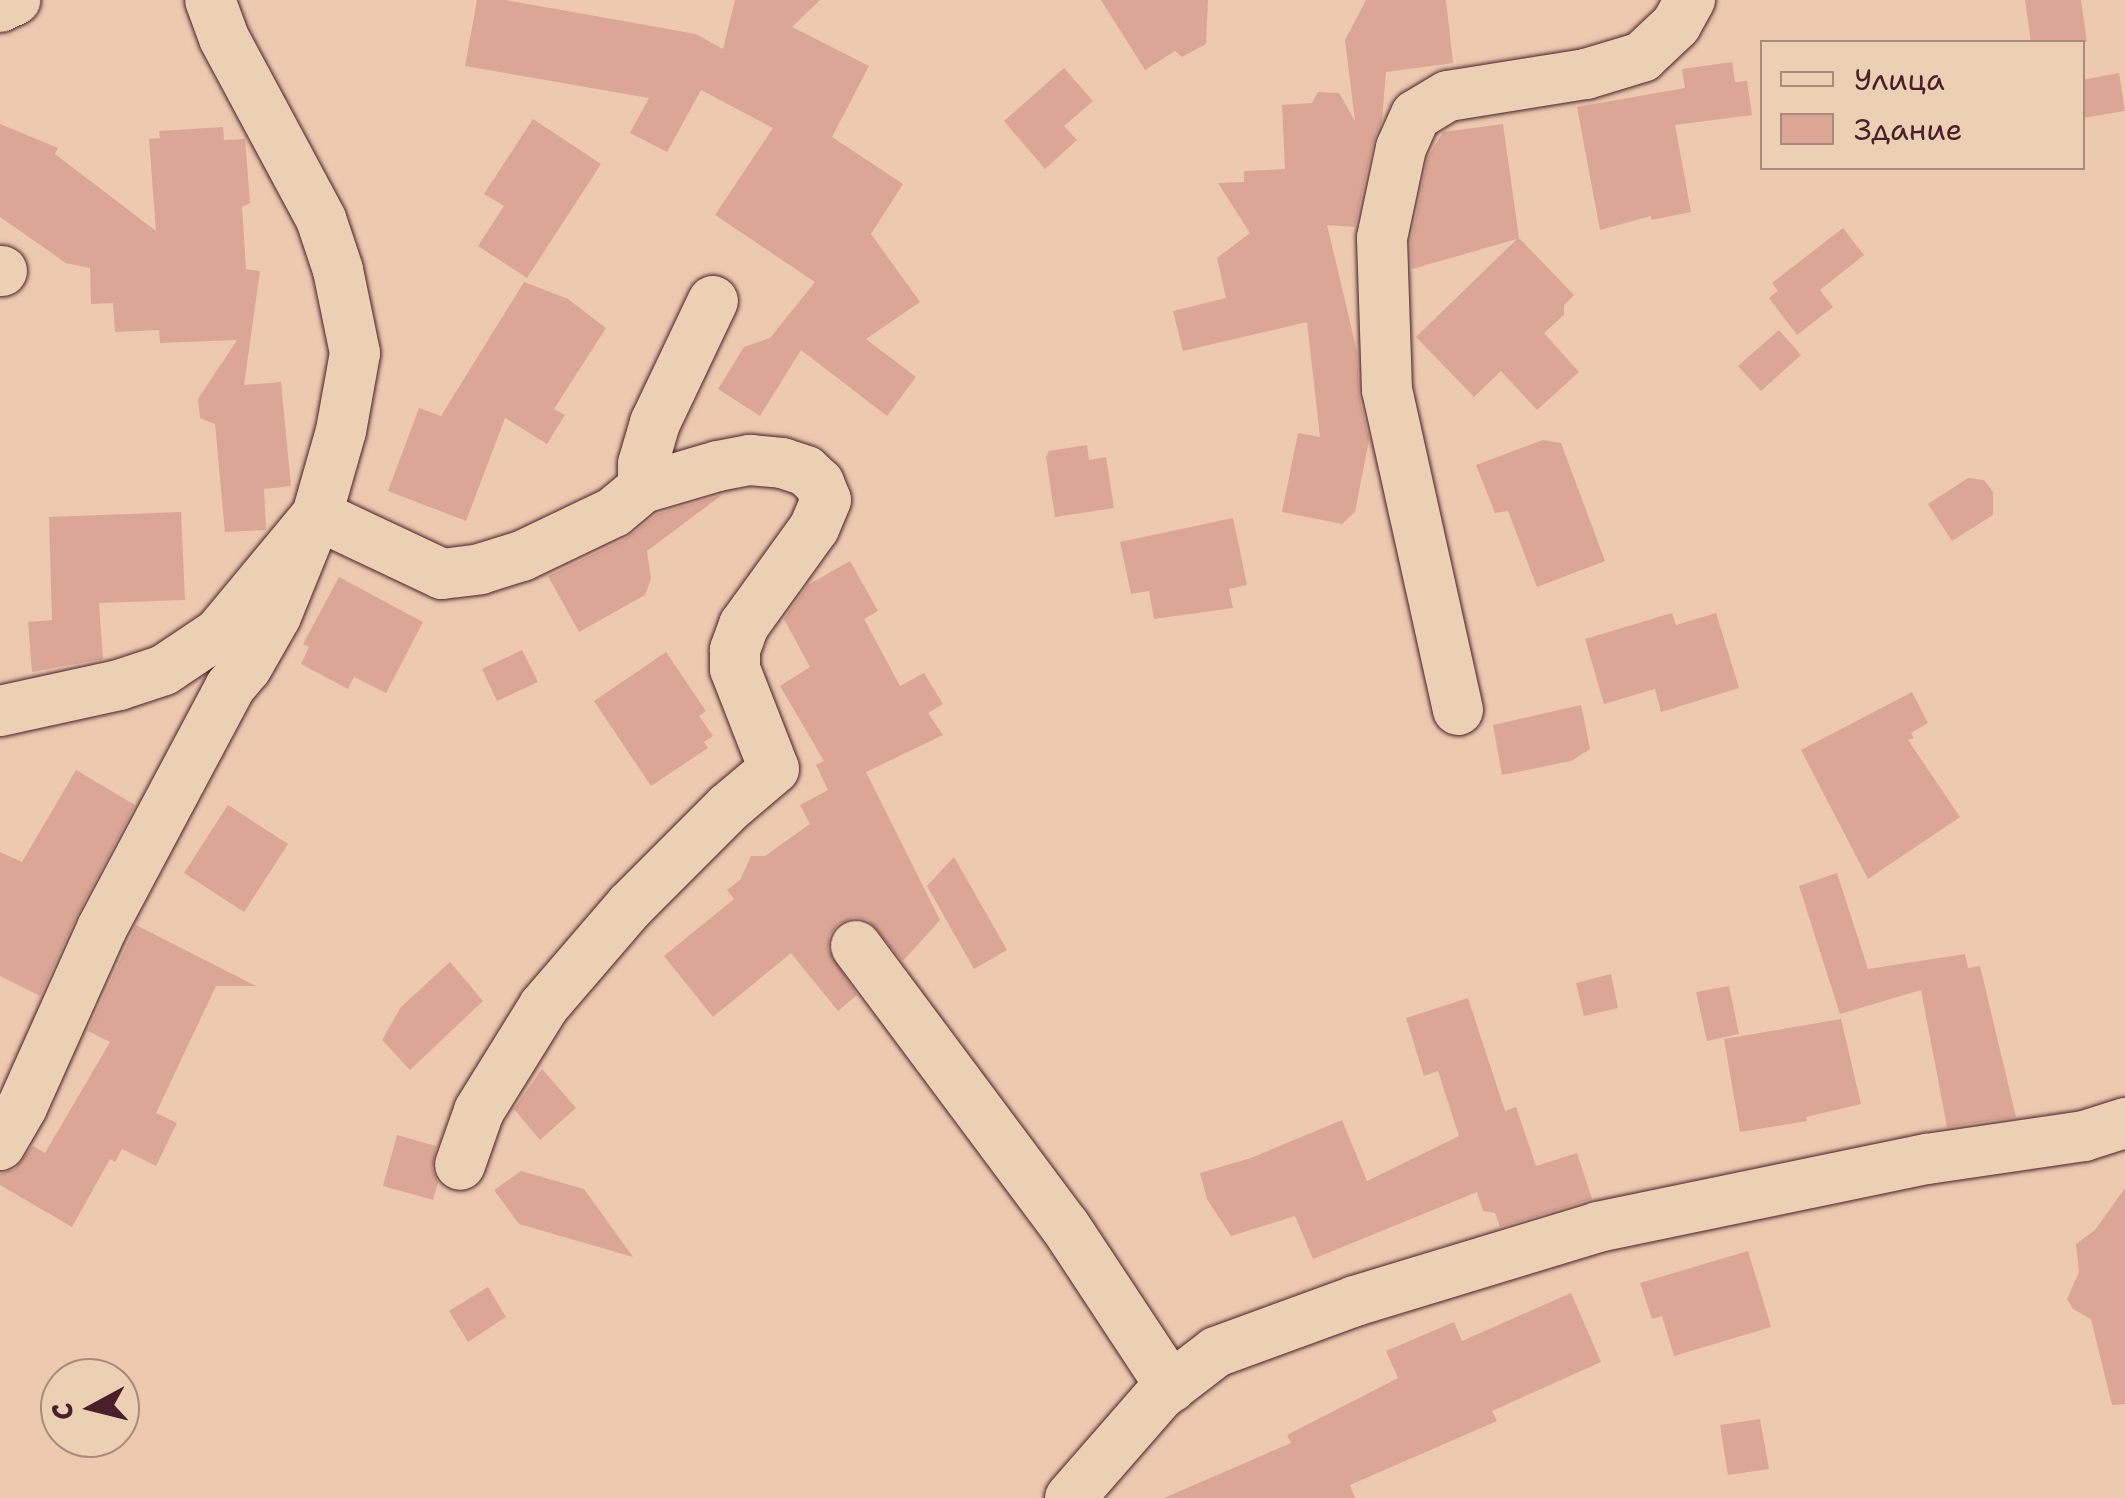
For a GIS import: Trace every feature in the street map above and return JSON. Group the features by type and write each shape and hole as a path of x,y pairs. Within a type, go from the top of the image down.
{"street":[{"path":"0,7 15,0"},
{"path":"0,1145 22,1107 102,928 230,687 248,668 276,616 318,515 368,338 321,219 224,38 210,0"},
{"path":"1458,710 1387,390 1382,238 1401,148 1416,116 1448,96 1586,74 1642,56 1676,25 1690,0"},
{"path":"643,488 642,464 655,422 714,301"},
{"path":"318,515 442,574 480,569 522,556 614,512 643,488 750,460 782,463 806,471 820,484 826,500 814,528 744,625 735,650 735,669 774,769 729,807 630,906 544,1006 478,1111 460,1165"},
{"path":"0,710 119,685 164,670 219,633 318,515"},
{"path":"856,946 1065,1226 1171,1387"},
{"path":"1070,1498 1171,1387 1216,1352 1414,1281 1598,1227 1926,1160 2084,1136 2125,1122"}],"building":[{"path":"477,0 505,0 696,34 723,49 735,0 820,0 792,27 869,66 832,137 903,184 871,234 920,302 866,339 916,377 887,416 801,350 760,416 718,389 744,347 770,338 815,282 715,215 773,128 701,90 667,152 630,133 649,98 465,66"},
{"path":"1101,0 1208,0 1206,44 1182,57 1175,51 1145,70"},
{"path":"1366,0 1446,0 1453,63 1386,72 1382,120 1373,142 1355,227 1327,225 1357,351 1359,396 1369,440 1355,512 1342,524 1282,512 1298,433 1320,437 1307,322 1183,351 1173,311 1226,298 1217,258 1250,233 1218,183 1244,182 1244,171 1285,169 1282,105 1312,103 1318,92 1339,93 1355,121 1345,40"},
{"path":"2025,0 2081,0 2087,42 2031,40"},
{"path":"1732,62 1735,82 1747,81 1752,115 1675,125 1691,212 1651,220 1651,216 1600,230 1577,107 1685,88 1682,69"},
{"path":"1064,68 1093,101 1064,126 1077,140 1045,169 1004,121"},
{"path":"2119,73 2125,111 2085,118 2085,79"},
{"path":"533,119 601,164 527,278 478,246 504,206 484,194"},
{"path":"0,124 58,148 55,154 156,231 149,139 160,138 159,131 223,127 224,140 245,139 250,203 242,207 246,269 260,271 244,385 281,382 291,486 264,489 266,530 225,532 215,424 200,418 198,399 237,340 160,343 159,330 115,332 113,303 91,304 90,268 66,263 0,217"},
{"path":"1503,124 1519,238 1574,295 1564,305 1564,315 1544,333 1579,372 1537,410 1501,371 1474,397 1416,337 1517,239 1412,269 1411,241 1428,157 1443,132"},
{"path":"1843,228 1864,255 1820,290 1833,307 1797,335 1769,298 1778,291 1772,283"},
{"path":"524,282 568,299 606,328 554,409 565,415 547,444 505,418 466,521 388,491 419,408 441,416"},
{"path":"1779,330 1801,355 1761,391 1738,366"},
{"path":"1543,440 1561,443 1605,561 1537,587 1508,511 1495,513 1476,465"},
{"path":"1087,445 1089,460 1106,457 1114,508 1055,517 1046,457 1049,451"},
{"path":"1968,478 1984,480 1993,492 1993,515 1952,541 1928,504"},
{"path":"722,495 647,551 651,579 645,595 579,632 548,576 627,538 657,514"},
{"path":"181,512 185,600 99,603 103,659 32,672 28,622 52,620 49,517"},
{"path":"1233,518 1247,585 1229,589 1233,608 1154,619 1149,591 1131,594 1120,542"},
{"path":"850,561 878,611 864,619 900,686 924,673 943,704 928,713 943,735 866,772 940,920 903,961 868,920 854,917 838,924 829,936 828,950 857,995 838,1011 791,953 713,1017 664,956 734,899 727,890 740,880 751,856 765,856 810,824 800,805 828,790 816,765 824,761 780,686 810,667 784,619 808,585"},
{"path":"339,577 423,622 386,693 354,677 348,689 301,664 309,647 303,644"},
{"path":"1672,613 1676,625 1716,613 1739,688 1661,712 1655,689 1604,704 1585,639"},
{"path":"522,650 538,682 497,701 482,669"},
{"path":"666,652 706,711 699,716 713,736 704,742 708,748 651,786 594,701"},
{"path":"1912,692 1928,723 1911,733 1914,738 1908,740 1960,817 1868,879 1801,750"},
{"path":"1581,705 1590,749 1571,761 1502,775 1493,725"},
{"path":"76,770 135,805 40,996 0,976 0,852 22,862"},
{"path":"228,805 288,844 244,912 184,873"},
{"path":"954,857 1007,950 974,969 927,886"},
{"path":"1837,873 1868,969 1965,954 1968,968 1980,966 2016,1117 1947,1127 1921,990 1840,1014 1799,886"},
{"path":"136,925 256,986 216,986 156,1113 177,1123 156,1166 122,1149 115,1162 110,1159 72,1227 0,1185 0,1174 15,1169 33,1146 45,1153 110,1042 88,1031"},
{"path":"450,962 483,1001 410,1070 382,1040 401,1007"},
{"path":"1611,974 1618,1008 1584,1016 1576,983"},
{"path":"1729,986 1739,1034 1707,1041 1696,992"},
{"path":"1468,998 1505,1111 1516,1107 1536,1166 1577,1153 1592,1199 1500,1227 1495,1213 1483,1211 1477,1192 1313,1259 1295,1216 1231,1236 1207,1199 1200,1173 1251,1158 1342,1120 1367,1181 1459,1136 1438,1071 1424,1076 1406,1018"},
{"path":"1841,1019 1861,1104 1806,1117 1807,1121 1740,1132 1724,1039"},
{"path":"542,1069 576,1108 540,1140 514,1109"},
{"path":"397,1135 436,1146 432,1169 438,1183 433,1200 383,1186"},
{"path":"521,1171 584,1189 633,1257 519,1224 494,1190"},
{"path":"2125,1188 2125,1404 2112,1405 2091,1319 2073,1309 2067,1299 2079,1272 2076,1244 2095,1230"},
{"path":"1748,1251 1771,1327 1674,1356 1662,1316 1652,1319 1640,1283"},
{"path":"488,1287 506,1317 468,1342 449,1311"},
{"path":"1571,1293 1601,1362 1492,1411 1497,1421 1350,1485 1355,1498 1164,1498 1291,1443 1287,1435 1398,1378 1386,1351 1454,1322 1462,1341"},
{"path":"1760,1419 1769,1469 1728,1475 1720,1425"}]}
